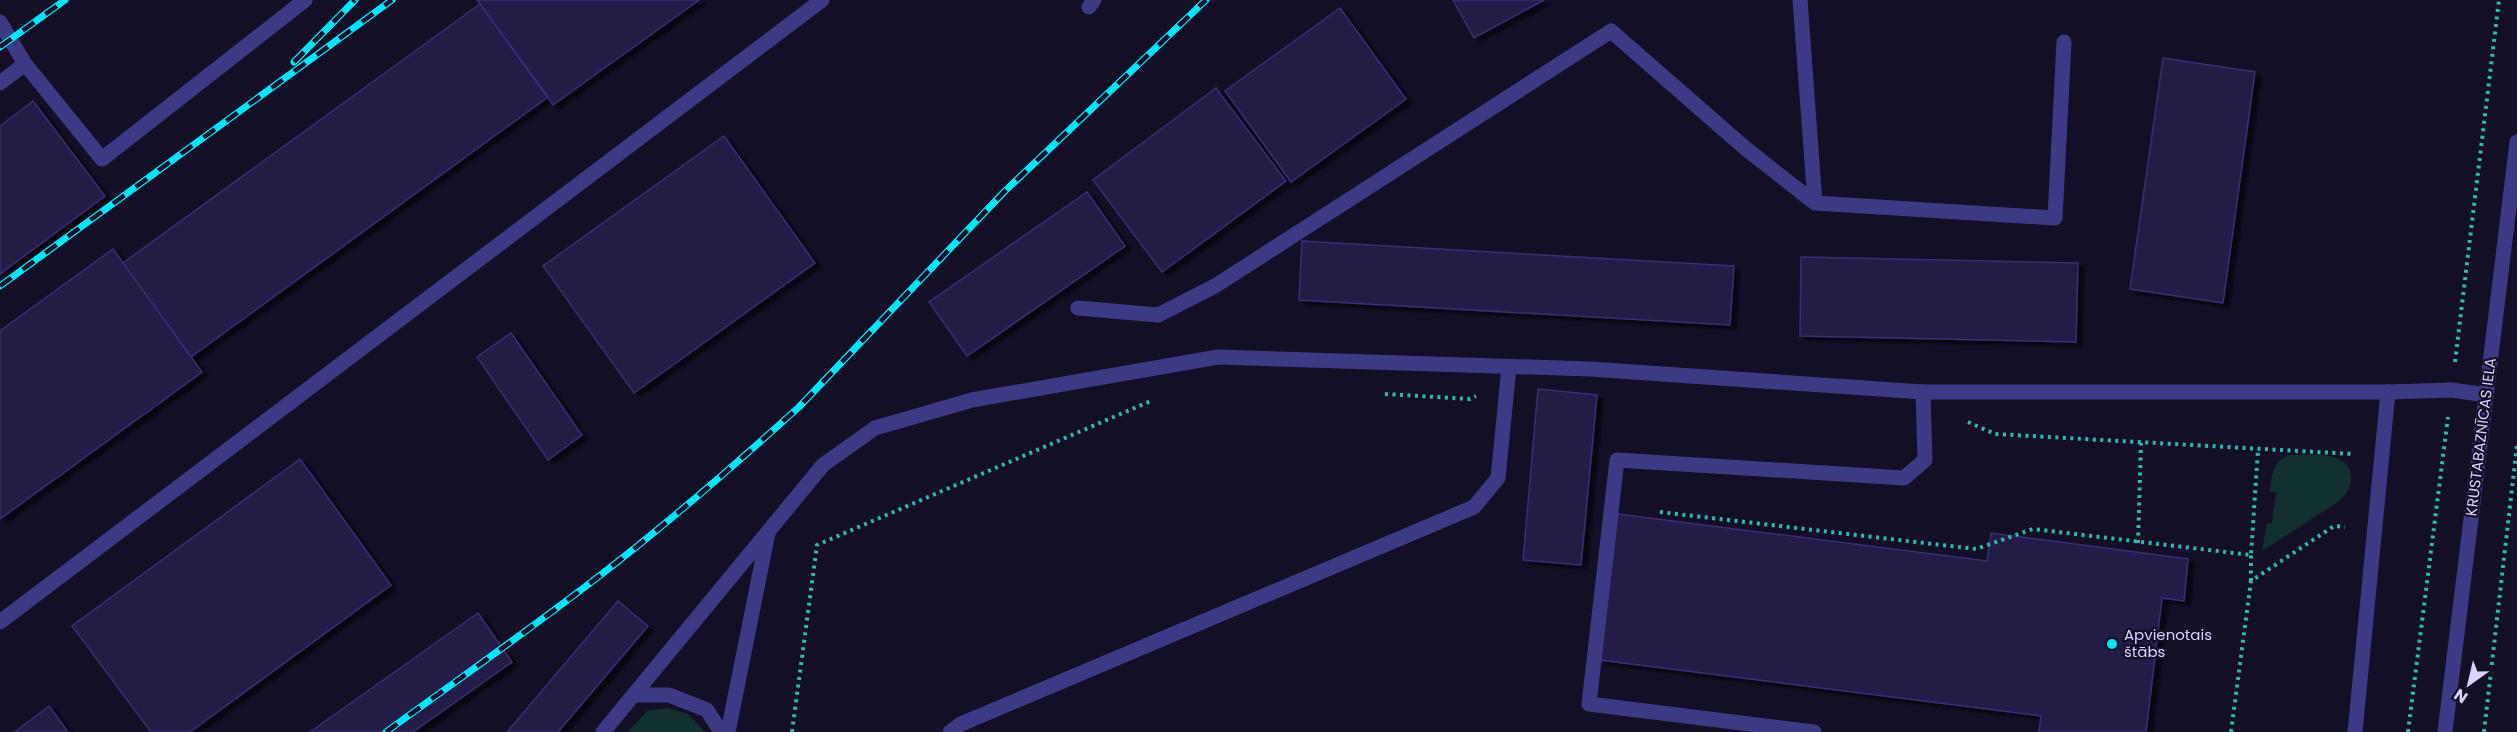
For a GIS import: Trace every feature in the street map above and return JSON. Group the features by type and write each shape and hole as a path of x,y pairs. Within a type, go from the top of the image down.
{"street":[{"path":"0,22 25,64 102,159 305,0"},
{"path":"0,621 822,0"},
{"path":"1800,0 1815,202"},
{"path":"1078,309 1158,315 1215,286 1611,31 1745,148 1815,202 2055,218 2064,42"},
{"path":"0,83 25,64"},
{"name":"KRUSTABAZNĪCAS IELA","path":"2445,732 2517,142"},
{"path":"603,732 636,695 823,465 875,428 972,400 1218,357 1590,369 1923,392 2452,390 2486,395"},
{"path":"950,732 961,724 1474,507 1498,478 1509,367"},
{"path":"1814,732 1589,704 1617,460 1904,478 1925,460 1923,392"},
{"path":"2355,732 2388,392"},
{"path":"728,732 768,533"},
{"path":"636,695 669,695 707,710 721,732"}],"path":[{"path":"2138,543 2141,443"},
{"path":"2484,732 2517,446"},
{"path":"2230,732 2251,581 2258,450"},
{"path":"1660,512 1976,549 2033,529 2252,555"},
{"path":"2251,581 2334,526 2351,527"}],"green space":[{"path":"2290,455 2327,456 2343,462 2349,468 2351,476 2349,489 2335,504 2262,551 2267,523 2272,523 2276,492 2270,492 2272,475 2276,465 2284,457"},
{"path":"668,708 688,714 705,732 628,732 647,711"}],"building":[{"path":"477,0 699,0 553,105"},
{"path":"1453,0 1544,0 1474,38"},
{"path":"480,4 548,97 191,357 123,263"},
{"path":"1340,8 1406,99 1291,182 1225,91"},
{"path":"2163,58 2255,72 2223,303 2130,289"},
{"path":"1216,88 1286,181 1162,272 1093,180"},
{"path":"33,101 105,196 0,274 0,126"},
{"path":"724,136 815,263 634,393 543,266"},
{"path":"1087,192 1125,246 967,356 929,302"},
{"path":"1302,241 1734,266 1730,325 1299,300"},
{"path":"113,249 202,372 0,519 0,331"},
{"path":"1801,257 2078,263 2076,342 1800,336"},
{"path":"511,333 582,435 548,460 477,357"},
{"path":"1538,389 1597,395 1581,565 1523,560"},
{"path":"300,459 391,585 190,732 151,732 72,626"},
{"path":"1618,514 1987,561 1991,533 2188,559 2184,601 2162,598 2146,732 2039,732 2041,716 1600,660"},
{"path":"618,601 648,626 558,732 507,732"},
{"path":"478,613 512,662 413,732 310,732"},
{"path":"49,706 68,732 15,732"}],"railway":[{"path":"0,47 65,0"},
{"path":"294,62 355,0"},
{"path":"0,286 392,0"},
{"path":"386,732 607,570 776,428 799,407 1005,191 1206,0"}],"place":[{"name":"Apvienotais štābs","path":"2112,644"}]}
